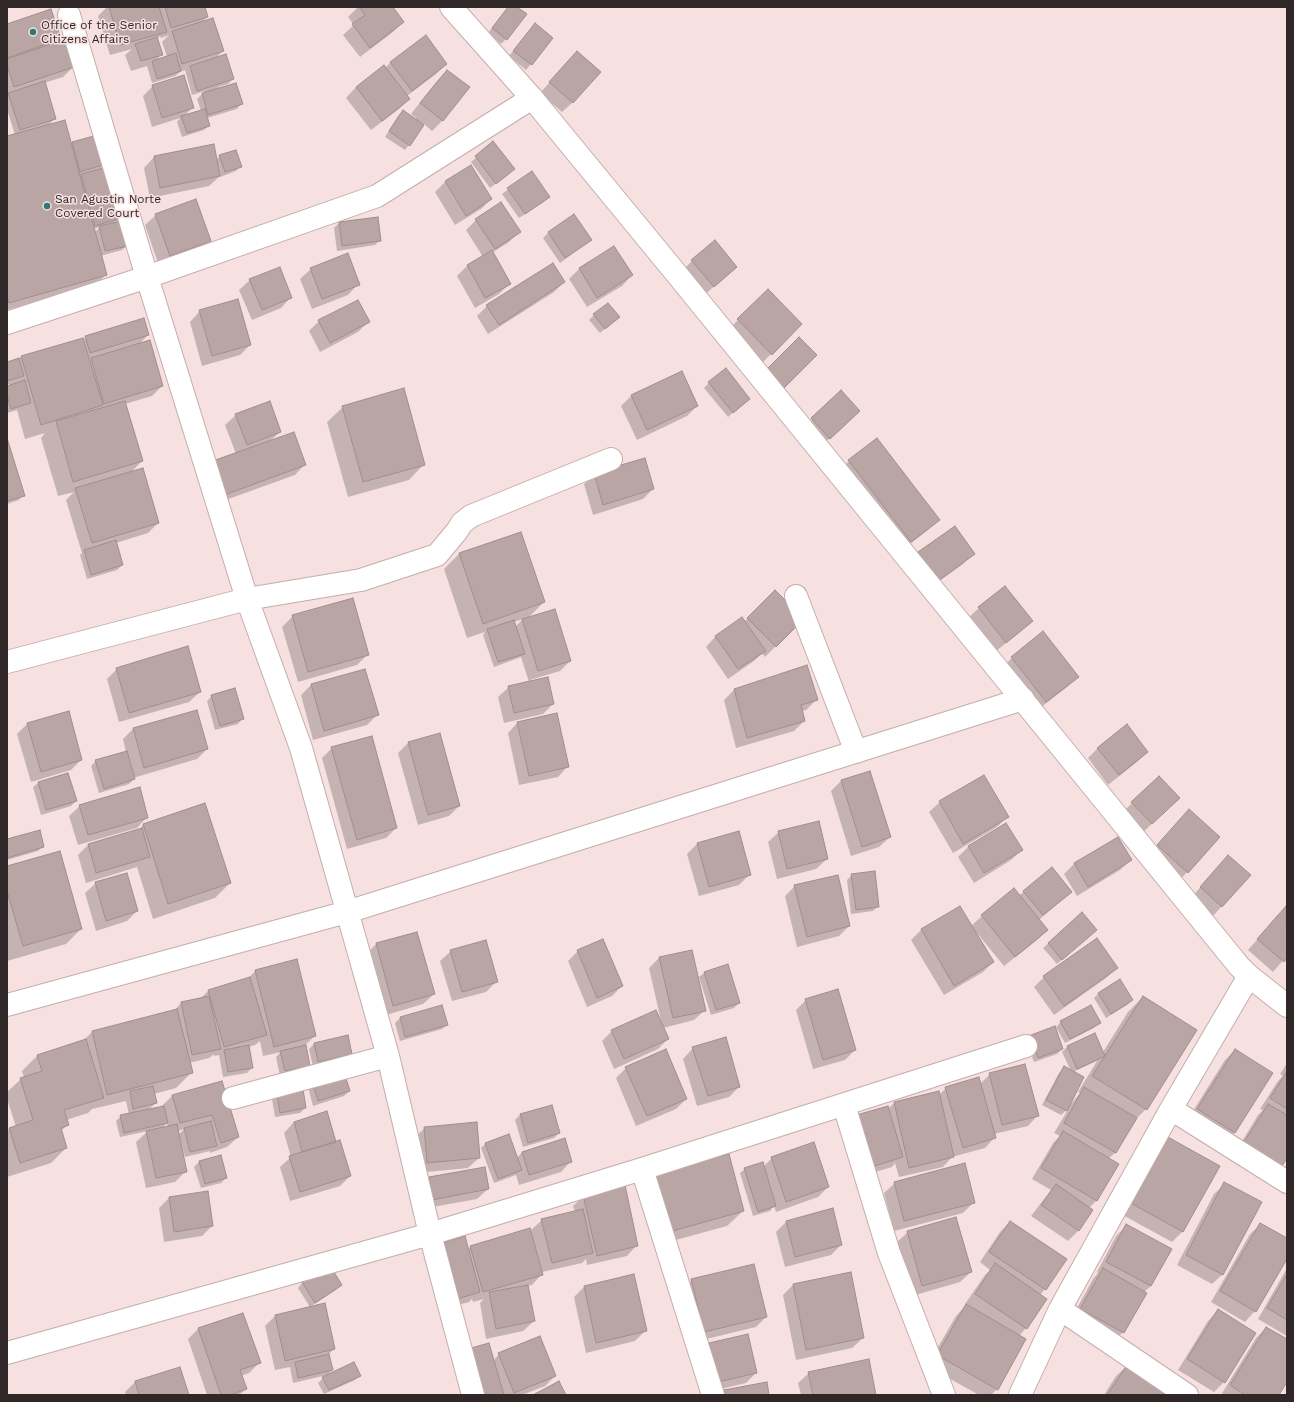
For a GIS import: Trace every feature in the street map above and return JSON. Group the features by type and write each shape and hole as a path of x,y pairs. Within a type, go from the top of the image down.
{"street":[{"path":"451,7 532,98 1239,966 1249,976 1287,1006"},
{"path":"69,15 147,277 247,599 301,748 388,1056 430,1234 473,1395"},
{"path":"7,323 147,277 377,196 532,98"},
{"path":"7,662 247,599 361,580 437,555 457,531 462,522 471,516 611,459"},
{"path":"796,596 856,752"},
{"path":"7,1005 347,912 1023,699"},
{"path":"1020,1395 1060,1309 1171,1109 1249,976"},
{"path":"7,1353 430,1234 642,1169 1026,1046"},
{"path":"233,1098 388,1056"},
{"path":"844,1104 889,1253 944,1395"},
{"path":"1171,1109 1287,1182"},
{"path":"642,1169 714,1395"},
{"path":"1060,1309 1187,1395"}],"building":[{"path":"109,7 159,7 167,32 120,45"},
{"path":"165,7 205,7 208,17 171,28"},
{"path":"359,7 393,7 404,22 370,48 352,24 365,15"},
{"path":"508,7 517,7 527,14 507,40 492,28"},
{"name":"Office of the Senior Citizens Affairs","path":"51,9 61,39 7,58 7,24"},
{"path":"213,18 224,51 182,64 172,31"},
{"path":"535,23 553,38 532,65 513,51"},
{"path":"426,35 447,64 412,91 390,62"},
{"path":"157,37 163,55 141,61 135,44"},
{"path":"65,39 74,67 14,87 7,65 7,59"},
{"path":"577,51 601,72 573,103 549,82"},
{"path":"176,53 181,71 157,79 152,61"},
{"path":"226,54 234,79 197,91 190,66"},
{"path":"384,65 410,99 382,121 356,87"},
{"path":"447,70 470,87 443,121 420,103"},
{"path":"184,75 194,108 162,118 152,85"},
{"path":"45,81 56,119 20,130 8,93"},
{"path":"236,83 243,104 208,115 202,93"},
{"path":"205,109 210,126 187,133 181,116"},
{"path":"403,110 424,125 410,146 389,131"},
{"name":"San Agustin Norte Covered Court","path":"65,120 107,275 9,303 7,296 7,136"},
{"path":"101,134 109,163 80,172 72,142"},
{"path":"493,141 515,169 496,184 475,156"},
{"path":"214,144 220,176 160,188 154,156"},
{"path":"236,150 242,167 225,172 219,155"},
{"path":"471,165 492,199 466,216 445,181"},
{"path":"108,167 122,218 95,226 81,174"},
{"path":"532,171 550,197 525,214 507,188"},
{"path":"196,199 211,241 170,256 155,214"},
{"path":"501,202 521,232 495,249 475,219"},
{"path":"574,214 592,240 565,258 548,232"},
{"path":"378,217 381,241 342,246 339,222"},
{"path":"122,221 128,246 105,251 99,226"},
{"path":"715,240 737,267 714,287 691,260"},
{"path":"614,246 633,275 597,298 579,268"},
{"path":"492,250 511,284 485,298 467,265"},
{"path":"348,253 360,285 322,299 310,268"},
{"path":"553,263 565,282 499,325 486,305"},
{"path":"280,267 292,298 262,310 249,279"},
{"path":"768,289 802,324 772,355 737,319"},
{"path":"238,299 251,345 212,356 199,310"},
{"path":"358,300 370,322 330,343 318,320"},
{"path":"608,303 620,317 605,329 593,314"},
{"path":"144,318 149,335 90,353 85,336"},
{"path":"799,337 817,355 783,389 765,371"},
{"path":"83,338 103,405 41,425 21,356"},
{"path":"150,340 163,386 104,404 91,358"},
{"path":"19,358 24,376 7,381 7,362"},
{"path":"726,368 750,399 733,413 708,382"},
{"path":"682,371 698,406 647,430 631,395"},
{"path":"25,380 31,403 11,409 7,395 7,386"},
{"path":"404,388 425,465 363,482 342,406"},
{"path":"841,390 860,411 830,439 811,418"},
{"path":"125,401 143,461 73,482 56,421"},
{"path":"270,401 281,432 247,445 235,414"},
{"path":"294,432 306,465 219,497 207,463"},
{"path":"7,438 25,496 7,501"},
{"path":"877,438 940,520 911,542 848,460"},
{"path":"645,458 654,489 603,505 594,473"},
{"path":"143,468 159,523 92,543 75,488"},
{"path":"955,526 975,554 938,581 918,552"},
{"path":"521,532 545,602 483,624 459,553"},
{"path":"116,540 123,565 91,575 84,550"},
{"path":"1005,586 1033,621 1006,643 978,607"},
{"path":"775,590 804,619 776,647 747,618"},
{"path":"353,598 369,655 308,672 292,615"},
{"path":"555,609 571,661 538,671 522,619"},
{"path":"742,617 766,651 738,669 715,636"},
{"path":"514,620 525,654 498,662 487,629"},
{"path":"1043,631 1079,677 1046,702 1011,657"},
{"path":"188,646 201,692 129,713 116,668"},
{"path":"807,665 818,700 801,705 805,721 747,738 734,689"},
{"path":"365,669 379,715 324,731 311,684"},
{"path":"548,677 554,704 514,713 508,686"},
{"path":"235,688 244,719 220,726 211,695"},
{"path":"197,710 208,749 144,768 133,728"},
{"path":"69,711 82,760 41,772 27,723"},
{"path":"557,713 569,767 529,776 517,722"},
{"path":"1127,724 1148,752 1119,775 1097,748"},
{"path":"440,733 460,806 428,815 408,742"},
{"path":"372,736 397,828 357,840 331,747"},
{"path":"127,751 135,779 104,789 95,760"},
{"path":"870,771 891,837 862,847 841,780"},
{"path":"68,773 77,801 46,810 38,782"},
{"path":"984,775 1009,817 963,844 939,801"},
{"path":"1159,776 1180,798 1152,824 1131,802"},
{"path":"140,787 148,818 88,835 79,805"},
{"path":"205,803 231,883 168,904 143,824"},
{"path":"1189,809 1220,837 1188,873 1157,845"},
{"path":"819,821 828,859 787,869 778,831"},
{"path":"1006,823 1023,850 984,873 968,846"},
{"path":"142,828 150,857 96,873 88,844"},
{"path":"40,830 44,847 7,858 7,839"},
{"path":"739,831 751,875 709,887 697,843"},
{"path":"1118,837 1132,860 1088,887 1074,863"},
{"path":"60,851 82,929 23,946 7,891 7,866"},
{"path":"1228,855 1251,875 1222,907 1200,887"},
{"path":"1052,867 1072,892 1043,915 1023,891"},
{"path":"875,871 879,907 856,910 851,874"},
{"path":"127,873 138,911 106,921 95,882"},
{"path":"838,875 850,926 807,937 794,885"},
{"path":"1014,888 1048,930 1015,957 981,915"},
{"path":"960,906 994,962 954,986 921,929"},
{"path":"1286,906 1287,958 1284,962 1257,939"},
{"path":"1082,912 1097,930 1062,960 1048,943"},
{"path":"417,932 435,994 393,1006 376,943"},
{"path":"1097,938 1118,968 1064,1006 1043,976"},
{"path":"603,939 623,986 597,998 577,950"},
{"path":"486,940 498,982 462,992 450,950"},
{"path":"692,950 706,1011 673,1018 659,957"},
{"path":"297,959 316,1036 274,1047 255,970"},
{"path":"728,964 740,1003 716,1010 704,972"},
{"path":"250,977 267,1035 224,1047 208,990"},
{"path":"1120,979 1133,1000 1111,1014 1098,993"},
{"path":"838,989 856,1050 823,1060 805,999"},
{"path":"209,996 221,1049 192,1055 181,1002"},
{"path":"1143,996 1197,1030 1147,1110 1092,1076"},
{"path":"442,1005 448,1025 405,1037 400,1017"},
{"path":"1091,1005 1101,1023 1070,1039 1060,1021"},
{"path":"177,1009 193,1073 107,1095 92,1031"},
{"path":"656,1010 669,1039 624,1059 611,1030"},
{"path":"1055,1026 1063,1049 1038,1058 1031,1035"},
{"path":"1095,1033 1105,1056 1077,1069 1067,1046"},
{"path":"348,1035 352,1054 318,1062 314,1043"},
{"path":"726,1037 740,1087 708,1096 692,1047"},
{"path":"86,1039 104,1098 64,1110 69,1125 61,1128 67,1148 20,1163 9,1128 33,1120 20,1078 42,1071 37,1055"},
{"path":"249,1045 253,1068 228,1072 224,1050"},
{"path":"306,1045 310,1066 285,1071 280,1051"},
{"path":"666,1049 687,1099 647,1116 625,1067"},
{"path":"1235,1049 1273,1073 1235,1133 1197,1109"},
{"path":"1025,1064 1039,1116 1002,1125 989,1073"},
{"path":"1064,1066 1084,1077 1067,1111 1046,1100"},
{"path":"1287,1071 1287,1109 1270,1098"},
{"path":"344,1072 350,1091 318,1101 312,1082"},
{"path":"979,1077 996,1138 963,1148 945,1087"},
{"path":"222,1081 239,1137 221,1143 212,1115 180,1123 172,1095"},
{"path":"153,1086 157,1103 133,1109 130,1091"},
{"path":"1084,1087 1137,1118 1116,1153 1064,1123"},
{"path":"303,1089 306,1108 280,1113 277,1094"},
{"path":"939,1091 954,1157 909,1168 894,1102"},
{"path":"1268,1104 1287,1115 1287,1158 1282,1166 1244,1142"},
{"path":"552,1105 560,1133 528,1143 520,1114"},
{"path":"164,1106 168,1123 124,1133 120,1115"},
{"path":"888,1106 903,1157 868,1168 853,1116"},
{"path":"327,1111 336,1142 302,1152 294,1122"},
{"path":"211,1121 217,1146 190,1152 184,1128"},
{"path":"477,1122 480,1158 427,1163 424,1127"},
{"path":"177,1124 187,1172 156,1178 146,1131"},
{"path":"1063,1131 1119,1164 1097,1201 1041,1168"},
{"path":"509,1134 522,1170 498,1179 485,1143"},
{"path":"1166,1136 1220,1166 1183,1232 1129,1202"},
{"path":"565,1138 572,1162 529,1175 522,1152"},
{"path":"340,1140 351,1176 300,1192 289,1156"},
{"path":"814,1142 829,1187 786,1202 771,1157"},
{"path":"729,1154 744,1211 669,1232 653,1174"},
{"path":"221,1155 227,1178 205,1184 199,1161"},
{"path":"763,1162 776,1206 758,1212 744,1168"},
{"path":"965,1163 975,1203 904,1221 894,1182"},
{"path":"485,1167 489,1189 432,1200 429,1177"},
{"path":"1224,1182 1262,1202 1223,1275 1186,1255"},
{"path":"1056,1184 1093,1210 1079,1231 1041,1205"},
{"path":"625,1185 638,1246 597,1256 583,1195"},
{"path":"208,1191 213,1226 174,1232 169,1197"},
{"path":"833,1208 842,1245 795,1257 786,1221"},
{"path":"583,1209 593,1253 552,1263 541,1219"},
{"path":"956,1217 972,1272 922,1286 907,1231"},
{"path":"1010,1221 1067,1259 1046,1290 989,1252"},
{"path":"1260,1223 1287,1238 1287,1259 1256,1312 1220,1291"},
{"path":"1126,1224 1172,1249 1151,1286 1106,1262"},
{"path":"530,1228 543,1275 483,1292 470,1246"},
{"path":"465,1236 480,1292 451,1301 435,1245"},
{"path":"995,1263 1047,1299 1027,1329 975,1294"},
{"path":"329,1264 342,1285 315,1303 302,1282"},
{"path":"754,1264 767,1317 704,1332 691,1279"},
{"path":"1103,1268 1147,1293 1124,1333 1080,1309"},
{"path":"851,1272 864,1338 806,1350 793,1284"},
{"path":"634,1274 647,1331 596,1343 584,1286"},
{"path":"1287,1274 1287,1320 1267,1308"},
{"path":"528,1285 535,1321 496,1329 489,1292"},
{"path":"325,1303 335,1349 285,1361 275,1315"},
{"path":"966,1304 1026,1339 998,1390 937,1355"},
{"path":"1218,1309 1256,1333 1225,1383 1187,1359"},
{"path":"243,1313 261,1363 240,1370 247,1389 230,1395 221,1395 198,1328"},
{"path":"1266,1327 1287,1339 1287,1382 1279,1395 1245,1395 1230,1385"},
{"path":"748,1334 757,1373 718,1382 709,1343"},
{"path":"540,1336 556,1376 514,1393 498,1353"},
{"path":"489,1343 504,1395 477,1395 464,1350"},
{"path":"329,1354 333,1370 298,1378 295,1362"},
{"path":"869,1359 876,1395 813,1395 808,1372"},
{"path":"354,1362 361,1376 329,1390 322,1377"},
{"path":"1127,1365 1173,1395 1107,1395"},
{"path":"180,1367 189,1395 139,1395 135,1381"},
{"path":"559,1381 566,1395 533,1395"},
{"path":"767,1382 769,1395 724,1395 724,1390"}],"place":[{"name":"Office of the Senior Citizens Affairs","path":"33,32"},
{"name":"San Agustin Norte Covered Court","path":"47,206"}]}
